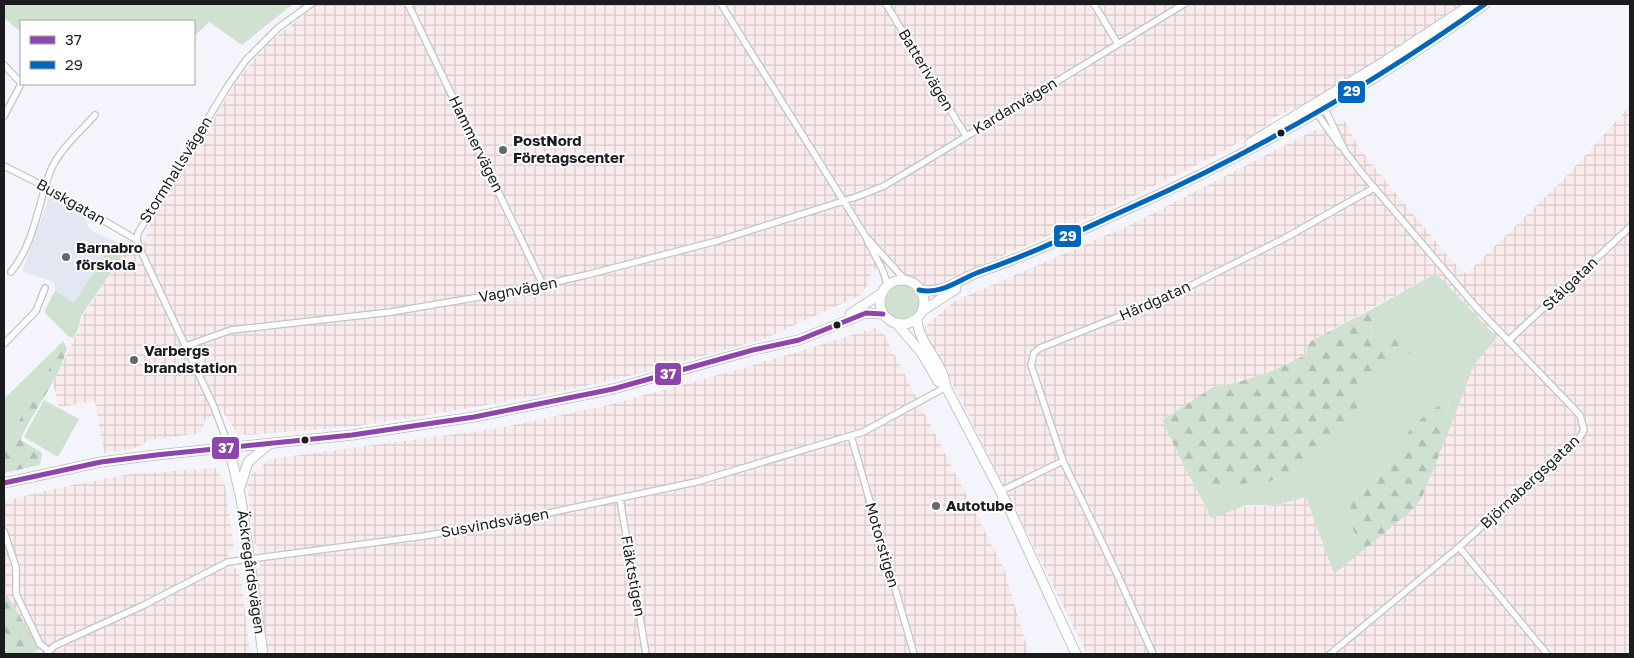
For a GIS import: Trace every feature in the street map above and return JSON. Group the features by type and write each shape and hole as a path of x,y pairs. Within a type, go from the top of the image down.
{"main road":[{"path":"1323,105 1472,4"},
{"path":"896,324 907,324 956,289 1007,263 1186,183 1323,105 1371,81 1486,4"},
{"path":"4,484 101,462 352,435 474,417 613,389 788,341 840,319 897,281 907,282 919,290 939,291 976,274 1007,263"},
{"path":"883,314 880,304 885,290"},
{"path":"919,290 923,300 918,329 944,375 946,387 1001,491 1076,654"},
{"path":"788,341 799,340 866,313 883,314 896,324 921,352 938,381 946,387"},
{"name":"Äckregårdsvägen","path":"239,490 248,462 260,450 271,443"},
{"name":"Äckregårdsvägen","path":"229,447 239,490 263,654"}],"street":[{"name":"Stormhallsvägen","path":"229,447 214,407 137,240 145,220 237,73 267,38 311,4"},
{"name":"Hammervägen","path":"408,4 543,285"},
{"path":"721,4 866,237 872,252 884,270 885,290"},
{"name":"Batterivägen","path":"886,4 966,136"},
{"path":"1094,4 1118,44"},
{"name":"Kardanvägen","path":"843,200 884,186 1184,4"},
{"path":"4,66 20,82"},
{"path":"4,116 20,85"},
{"name":"Björnabergsgatan","path":"1323,105 1346,151"},
{"name":"Björnabergsgatan","path":"1314,110 1374,188 1454,282 1580,415 1584,430 1579,438 1459,547 1330,654"},
{"path":"11,272 20,261 50,171 58,158 95,114"},
{"name":"Buskgatan","path":"4,166 46,187 137,240"},
{"name":"Härdgatan","path":"1153,654 1063,461 1031,365 1034,353 1040,348 1168,297 1285,238 1374,188"},
{"name":"Vagnvägen","path":"186,346 231,330 391,312 543,285 709,243 843,200"},
{"name":"Stålgatan","path":"1509,340 1630,227"},
{"path":"866,237 907,282"},
{"path":"4,344 36,311 45,288"},
{"name":"Susvindsvägen","path":"48,653 54,646 142,606 220,565 249,558 357,546 415,537 620,499 696,482 850,436 946,387"},
{"name":"Motorstigen","path":"850,436 914,654"},
{"path":"1001,491 1063,461"},
{"name":"Fläktstigen","path":"620,499 646,654"},
{"path":"4,531 16,566 16,594 30,628 48,653"},
{"path":"1459,547 1547,654"}],"shaded area":[{"path":"299,4 1465,4 1392,53 1314,100 1273,118 1272,122 1215,156 1089,218 975,268 937,288 925,287 908,277 891,261 871,272 867,286 859,296 764,339 650,371 568,390 358,426 251,435 238,434 222,411 205,420 201,433 150,440 133,449 104,453 95,401 59,407 53,382 80,328 82,317 126,251 145,242 148,228 237,80 268,43 304,15"},
{"path":"1630,106 1630,654 1087,654 945,368 924,334 924,329 930,322 955,301 1132,224 1311,132 1322,128 1325,130 1344,120 1359,148 1463,272 1467,273 1560,183","holes":["1436,273 1497,339 1474,365 1456,412 1334,573 1306,497 1276,505 1206,509 1162,420 1213,387 1239,382 1272,371 1307,354 1307,347 1311,341"]},
{"name":"Barnabro förskola","path":"50,195 86,217 88,227 94,232 114,241 74,304 55,291 54,282 22,272"},
{"path":"875,328 883,332 1004,569 1029,654 268,654 257,571 260,566 258,547 254,543 247,486 248,478 270,459 500,428 608,405 747,367"},
{"path":"216,468 225,485 234,548 228,554 233,566 238,571 242,586 250,654 30,654 40,649 4,595 4,501 62,487 130,474"}],"green space":[{"path":"4,4 293,4 242,45 209,22 195,36 195,20 20,20 20,31 4,18"},
{"path":"114,241 122,245 126,251 81,316 74,338 68,336 44,312 55,291 74,303"},
{"path":"1436,273 1497,338 1474,365 1448,433 1445,425 1450,398 1425,415 1409,431 1392,463 1350,504 1353,528 1357,539 1365,549 1334,574 1306,497 1276,505 1246,505 1214,518 1211,517 1183,464 1202,480 1224,489 1247,483 1268,482 1293,472 1359,406 1371,372 1411,351 1379,348 1370,341 1374,308"},
{"path":"902,285 914,291 920,303 914,315 902,321 890,315 884,303 890,291"},
{"path":"1374,308 1370,341 1380,348 1390,338 1402,338 1413,342 1411,352 1371,372 1359,406 1293,472 1268,482 1247,483 1224,489 1202,480 1183,464 1162,420 1213,387 1239,382 1272,371 1307,354 1307,347 1311,341"},
{"path":"63,341 67,348 59,371 21,440 42,453 40,465 4,473 4,445 9,443 27,404 49,370 54,350"},
{"path":"54,350 49,370 27,404 9,443 4,445 4,399"},
{"path":"1450,398 1445,425 1448,433 1421,499 1412,510 1365,549 1357,539 1353,528 1350,504 1392,463 1409,431 1425,415"},
{"path":"44,400 79,419 58,457 24,437"},
{"path":"6,594 40,649 30,654 4,654 4,595"}],"transit line":[{"name":"29","path":"919,290 943,289 979,272 1037,250 1224,163 1314,114 1357,88 1401,61 1485,4"},
{"name":"37","path":"4,483 101,462 352,435 474,417 613,389 753,350 799,340 866,313 883,314"}],"place":[{"name":"PostNord Företagscenter","path":"503,150"},
{"name":"Barnabro förskola","path":"66,257"},
{"name":"Varbergs brandstation","path":"134,360"},
{"name":"Autotube","path":"936,506"}]}
